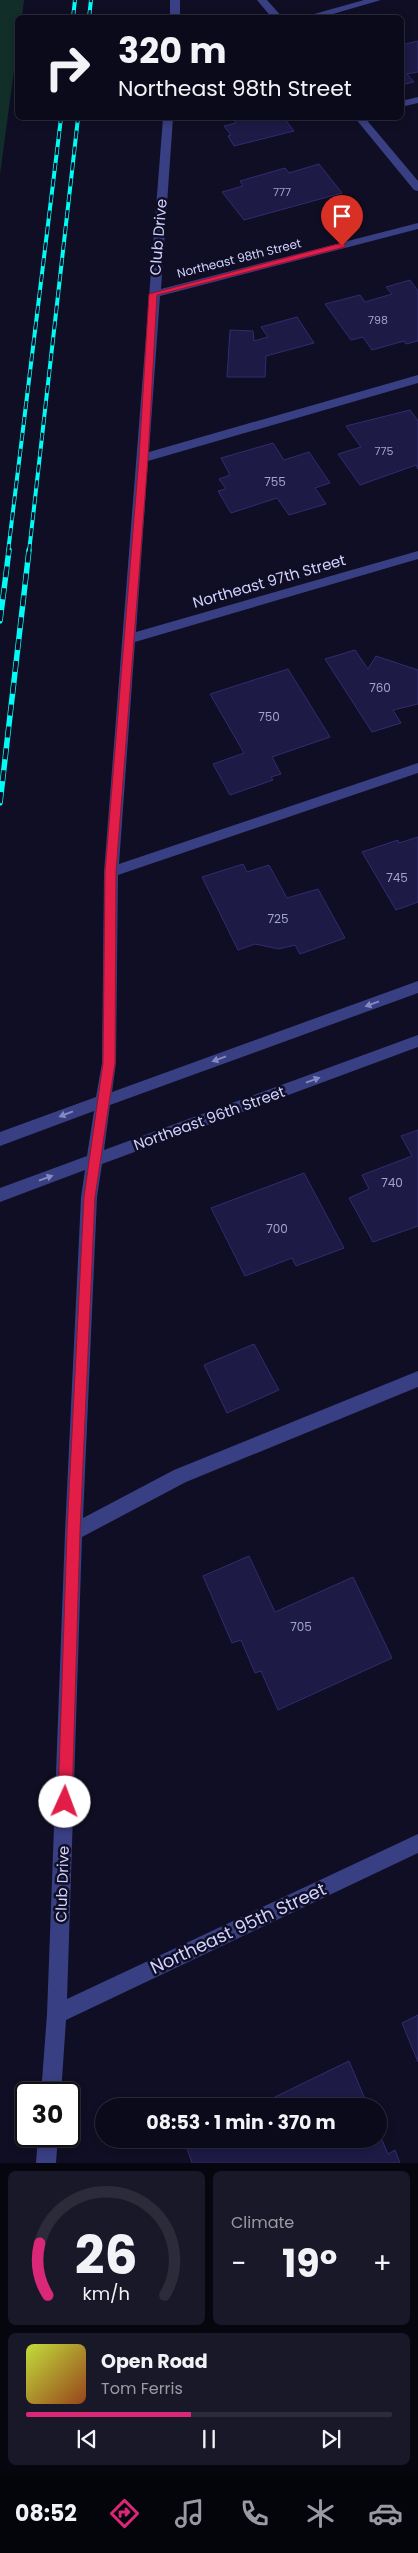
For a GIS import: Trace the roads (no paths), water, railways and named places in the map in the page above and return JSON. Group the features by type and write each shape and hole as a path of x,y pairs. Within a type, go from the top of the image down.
{"street":[{"path":"175,0 175,15"},
{"path":"262,0 275,15"},
{"path":"317,15 376,0"},
{"path":"404,103 418,100"},
{"name":"Club Drive","path":"52,2082 57,2014 74,1532 90,1197 109,1063 110,872 144,458 153,294 168,120"},
{"path":"362,120 418,188"},
{"name":"Northeast 98th Street","path":"153,294 418,226"},
{"path":"144,458 418,379"},
{"name":"Northeast 97th Street","path":"129,639 418,555"},
{"path":"110,872 418,768"},
{"path":"0,1139 418,987"},
{"name":"Northeast 96th Street","path":"0,1195 418,1041"},
{"path":"74,1532 180,1476 418,1378"},
{"name":"Northeast 95th Street","path":"57,2014 418,1843"},
{"path":"46,2163 47,2147"}],"railway":[{"path":"73,15 75,0"},
{"path":"89,15 91,0"},
{"path":"8,552 61,120"},
{"path":"29,552 78,120"},
{"path":"0,621 9,550"},
{"path":"0,803 29,550"}]}
